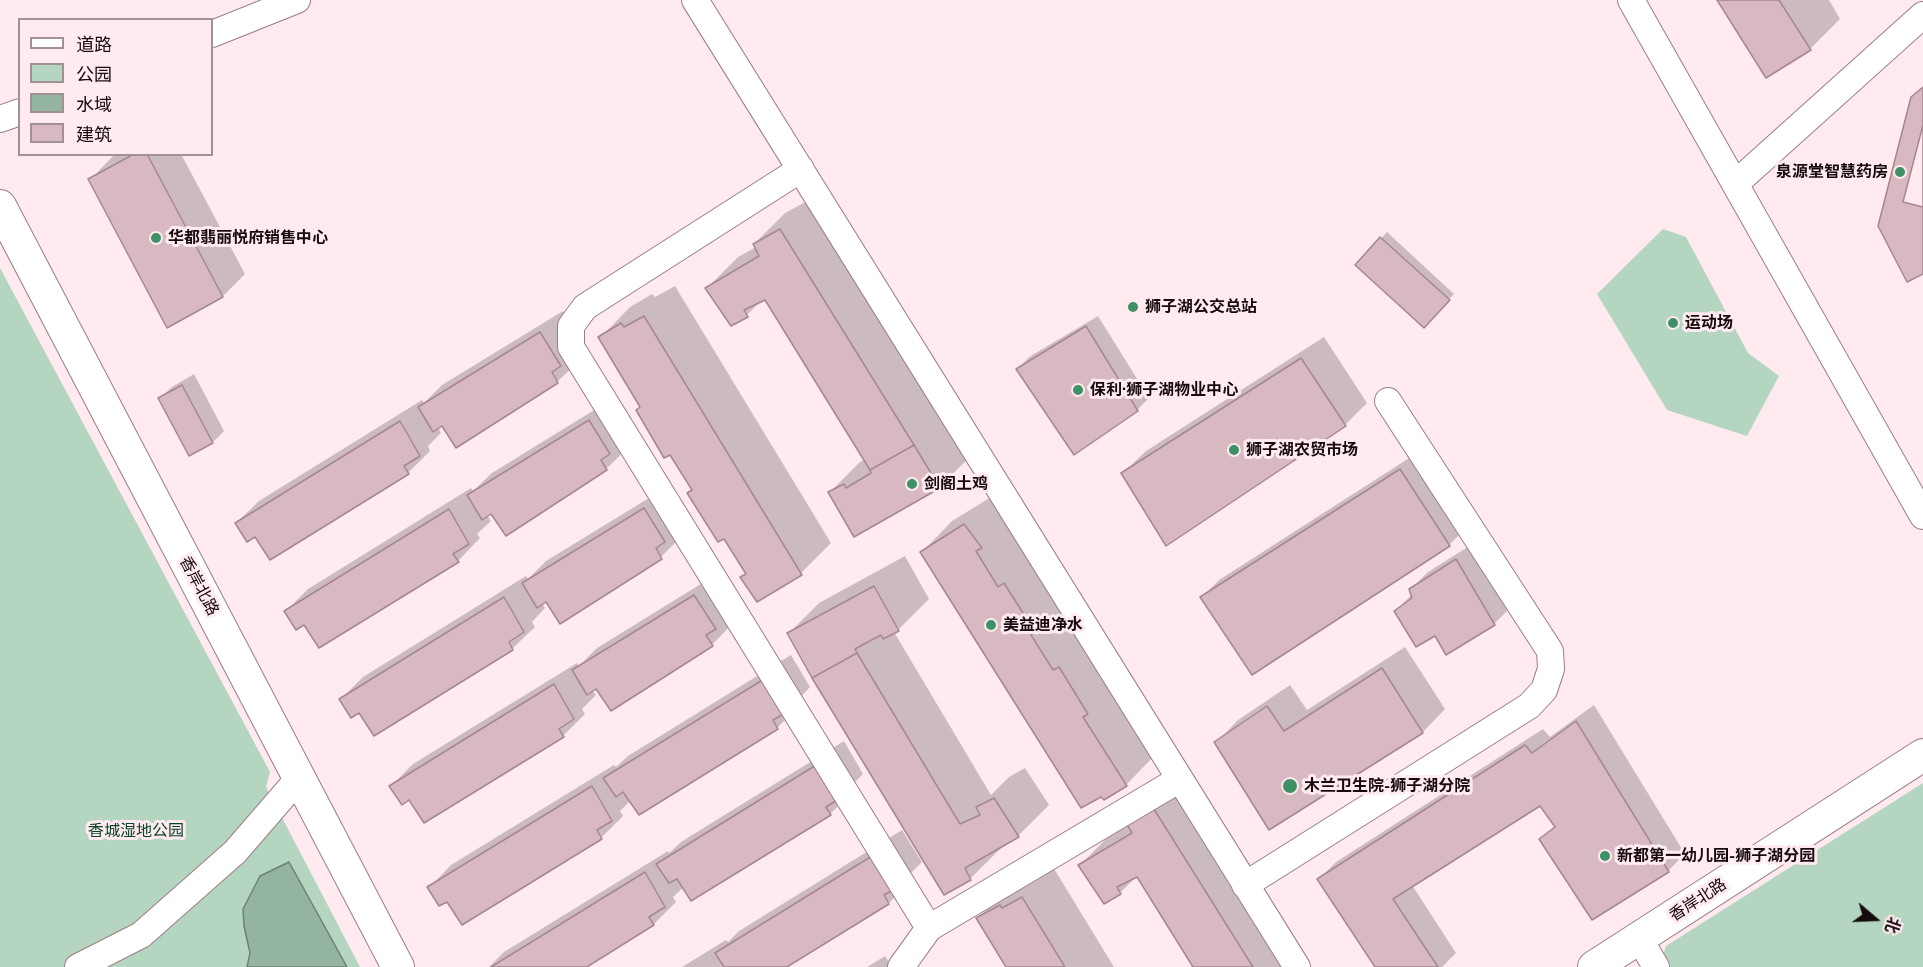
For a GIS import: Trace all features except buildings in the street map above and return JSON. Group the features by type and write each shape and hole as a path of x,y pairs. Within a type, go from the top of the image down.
{"street":[{"path":"213,34 297,0"},
{"path":"695,0 1296,967"},
{"path":"1631,0 1923,516"},
{"path":"1735,183 1923,15"},
{"path":"0,119 18,113"},
{"path":"801,169 585,307 571,326 571,347 929,928"},
{"name":"香岸北路","path":"0,206 398,967"},
{"path":"1245,885 1529,706 1544,690 1551,669 1550,651 1388,401"},
{"name":"香岸北路","path":"1594,967 1923,755"},
{"path":"78,967 141,935 235,852 299,778"},
{"path":"901,967 929,928 1180,779"},
{"path":"1639,938 1656,967"}],"green space":[{"name":"运动场","path":"1663,229 1686,237 1748,353 1779,376 1747,436 1667,410 1597,294"},
{"name":"香城湿地公园","path":"0,268 270,772 266,787 360,967 0,967"},
{"path":"1923,783 1923,967 1670,967 1663,955 1666,946"}],"water":[{"path":"289,862 347,967 247,967 250,953 243,909 260,876"}],"place":[{"name":"泉源堂智慧药房","path":"1900,172"},
{"name":"华都翡丽悦府销售中心","path":"156,238"},
{"name":"狮子湖公交总站","path":"1133,307"},
{"name":"运动场","path":"1673,323"},
{"name":"保利·狮子湖物业中心","path":"1078,390"},
{"name":"狮子湖农贸市场","path":"1234,450"},
{"name":"剑阁土鸡","path":"912,484"},
{"name":"美益迪净水","path":"991,625"},
{"name":"木兰卫生院-狮子湖分院","path":"1290,786"},
{"name":"新都第一幼儿园-狮子湖分园","path":"1605,856"}]}
